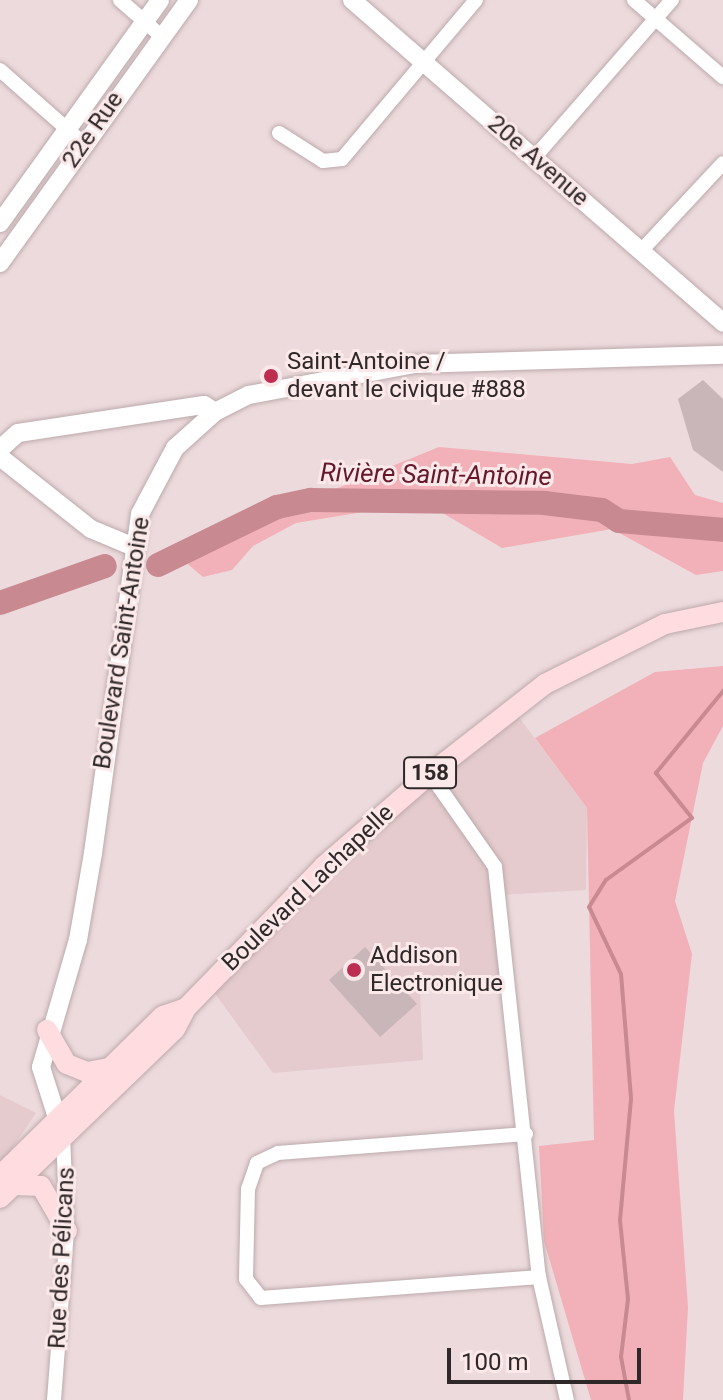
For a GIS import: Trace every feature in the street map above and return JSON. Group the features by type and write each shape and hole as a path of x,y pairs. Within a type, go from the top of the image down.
{"main road":[{"name":"Boulevard Lachapelle","path":"4,1186 25,1148 60,1126 175,1029 186,1008 324,866 430,774 545,684 665,624 723,612"},
{"name":"Boulevard Lachapelle","path":"4,1186 109,1068 163,1016 186,1008"},
{"path":"47,1030 67,1064 87,1072 109,1068"},
{"path":"4,1186 41,1186 67,1231"}],"street":[{"path":"120,0 160,35"},
{"name":"22e Rue","path":"0,223 65,127 160,0"},
{"name":"22e Rue","path":"1,258 160,35 189,0"},
{"name":"20e Avenue","path":"352,0 723,323"},
{"path":"279,133 323,161 342,159 476,0"},
{"path":"634,0 723,77"},
{"path":"534,158 672,0"},
{"path":"0,70 84,144"},
{"path":"641,251 723,163"},
{"name":"Boulevard Saint-Antoine","path":"60,1126 41,1067 47,1030 78,940 134,547 153,481 175,448 215,412 249,395 415,364 723,355"},
{"path":"0,449 18,433 204,405 215,412"},
{"path":"0,457 91,529 134,547"},
{"path":"430,774 495,867 539,1277 567,1400"},
{"name":"Rue des Pélicans","path":"54,1400 67,1231 60,1126"},
{"path":"526,1134 278,1153 257,1163 248,1189 246,1279 261,1298 539,1277"}],"shaded area":[{"path":"439,447 632,464 670,457 695,495 723,503 723,571 696,575 612,529 502,548 424,502 296,523 253,546 232,570 203,577 184,561 259,520"},
{"path":"723,666 723,726 703,763 675,901 692,954 674,1111 688,1307 683,1400 591,1400 544,1241 539,1146 594,1140 587,808 535,738 655,672"},
{"path":"518,716 587,808 586,890 499,895 507,986 420,991 423,1060 273,1073 205,980 485,731"},
{"path":"0,1095 36,1113 0,1166"}],"building":[{"path":"703,380 723,399 723,472 693,450 678,399"},
{"path":"365,947 417,1004 380,1037 329,980"}],"waterway":[{"name":"Rivière Saint-Antoine","path":"158,565 277,507 311,500 544,503 602,510 619,521 723,530"},
{"name":"Rivière Saint-Antoine","path":"0,603 105,566"},
{"path":"629,1400 621,1357 628,1299 620,1220 631,1098 621,974 589,907 606,880 692,818 656,773 723,691"}],"place":[{"name":"Saint-Antoine / devant le civique #888","path":"271,376"},
{"name":"Addison Electronique","path":"354,970"}]}
